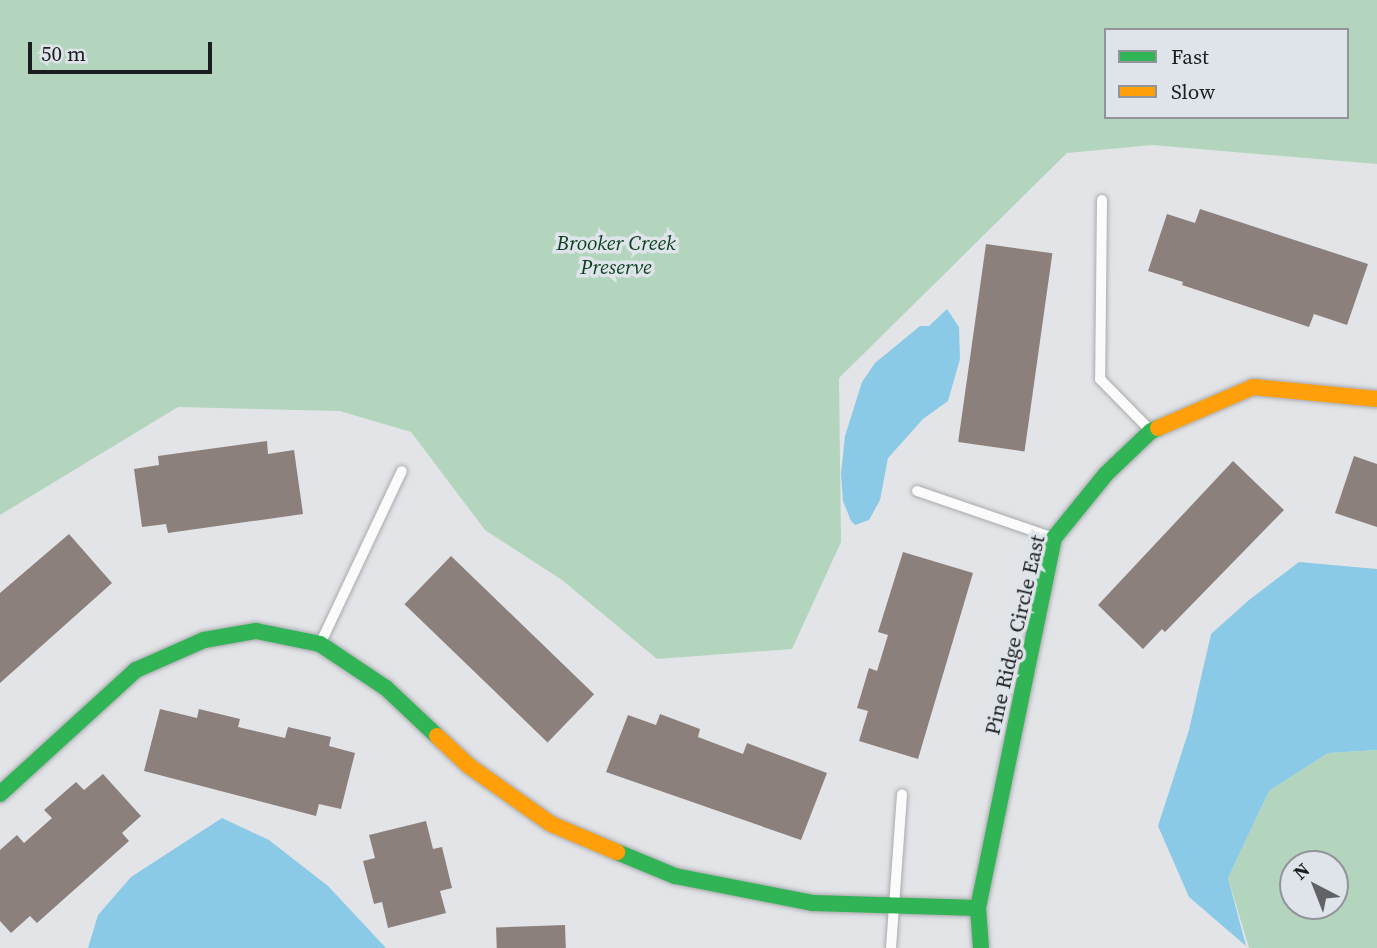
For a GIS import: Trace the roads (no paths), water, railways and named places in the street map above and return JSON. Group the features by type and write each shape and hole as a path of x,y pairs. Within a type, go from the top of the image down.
{"street":[{"name":"Pine Ridge Circle East","path":"981,948 978,908 1054,538 1106,474 1151,431 1253,387 1377,399"},
{"path":"0,794 136,670 204,640 256,631 320,644 386,688 469,766 551,824 675,876 813,904 978,908"}],"lane":[{"path":"1102,200 1100,379 1151,431"},
{"path":"320,644 402,471"},
{"path":"917,491 1054,538"},
{"path":"891,948 902,794"}],"water":[{"path":"947,309 959,327 960,359 948,401 923,419 888,458 880,500 869,520 855,525 843,501 841,474 845,436 862,382 875,363 920,326 929,326"},
{"path":"1299,562 1377,569 1377,750 1328,753 1269,791 1228,878 1246,946 1189,897 1158,826 1189,730 1211,634 1249,600"},
{"path":"222,818 269,840 328,886 386,948 88,948 98,915 131,877"}],"park label":[{"name":"Brooker Creek Preserve","path":"616,255"}]}
